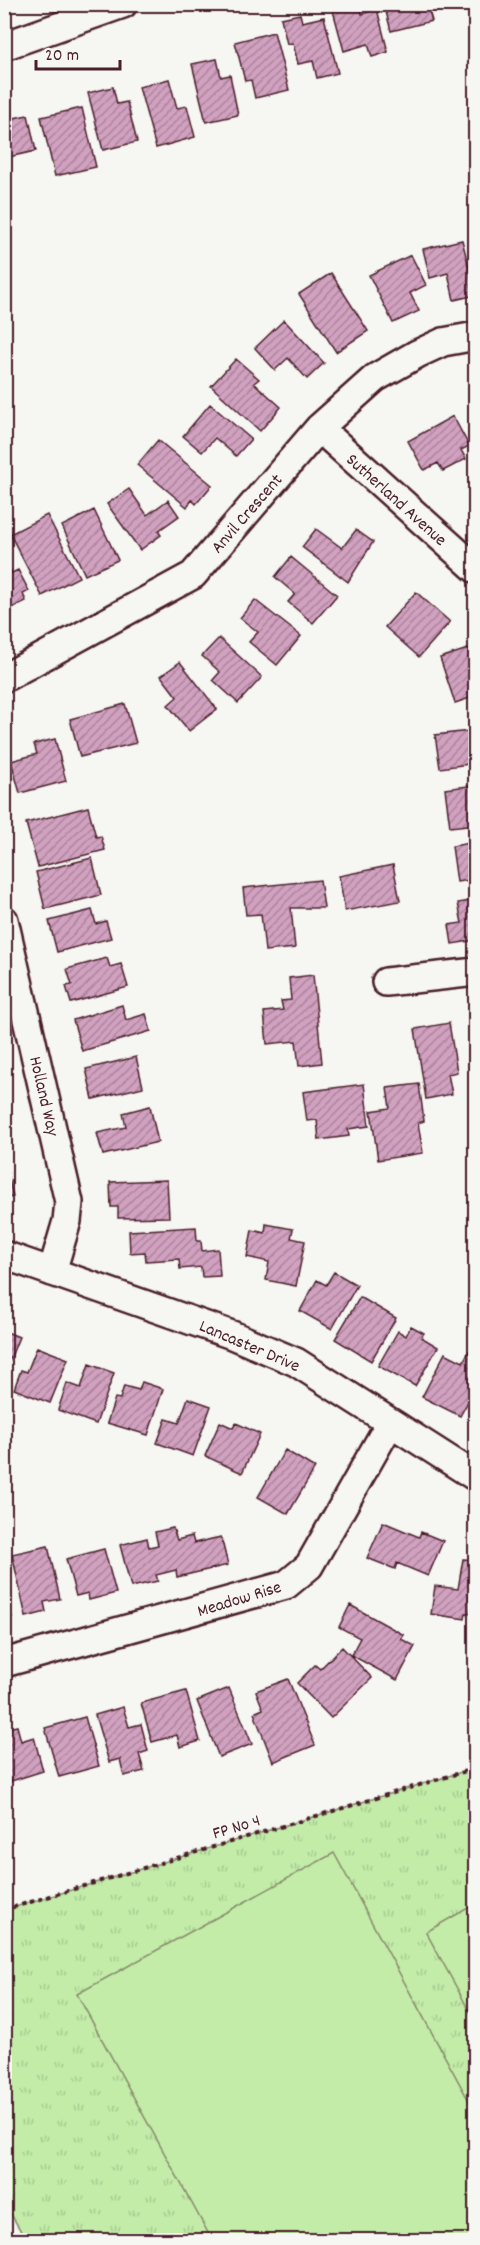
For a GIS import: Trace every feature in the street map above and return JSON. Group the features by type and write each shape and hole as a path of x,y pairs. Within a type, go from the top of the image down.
{"street":[{"path":"4,46 123,4"},
{"name":"Anvil Crescent","path":"4,678 193,575 319,428 375,378 443,342 476,336"},
{"name":"Sutherland Avenue","path":"319,428 476,569"},
{"name":"Holland Way","path":"4,920 69,1202 67,1221 52,1272"},
{"path":"386,982 476,972"},
{"name":"Lancaster Drive","path":"4,1255 232,1335 296,1362 476,1477"},
{"name":"Meadow Rise","path":"4,1663 286,1585 309,1566 390,1423"}],"path":[{"name":"FP No 4","path":"4,1910 476,1768"}],"green space":[{"path":"475,1768 475,2240 26,2240 5,2204 5,1910"},
{"path":"334,1853 475,2112 475,2240 212,2240 77,1994"},
{"path":"475,1904 475,2021 426,1932"}],"building":[{"path":"340,4 359,4 362,14 377,9 388,52 372,57 368,44 344,51 332,7"},
{"path":"384,4 427,4 432,21 391,31"},
{"path":"436,4 471,4 438,12"},
{"path":"300,14 302,22 324,17 338,73 317,78 313,61 298,64 293,43 287,44 281,18"},
{"path":"274,32 289,90 255,98 251,80 245,81 235,42"},
{"path":"217,59 221,77 230,75 238,115 206,122 192,64"},
{"path":"169,79 177,108 187,106 195,137 156,148 139,87"},
{"path":"113,87 117,104 127,102 137,142 103,150 88,93"},
{"path":"82,108 96,167 55,176 41,117"},
{"path":"28,115 36,151 4,158 4,120"},
{"path":"462,240 476,295 454,300 448,273 430,278 423,249"},
{"path":"411,255 426,285 410,293 419,311 393,323 369,275"},
{"path":"331,273 368,331 336,352 299,294"},
{"path":"284,320 324,363 307,379 288,358 275,370 255,348"},
{"path":"236,359 259,379 254,383 281,407 260,431 211,386"},
{"path":"210,404 251,439 236,456 215,438 202,452 183,436"},
{"path":"453,416 469,446 461,450 466,459 443,471 438,463 424,470 408,441"},
{"path":"158,440 212,485 196,504 192,500 187,507 137,465"},
{"path":"129,489 147,515 168,500 179,516 158,531 161,535 140,550 107,504"},
{"path":"94,510 118,560 85,575 62,526"},
{"path":"47,515 79,577 42,596 10,534"},
{"path":"316,529 342,548 356,530 373,542 348,582 302,547"},
{"path":"291,557 337,595 313,623 288,602 295,594 275,577"},
{"path":"4,558 12,573 18,570 29,591 23,594 26,601 4,612"},
{"path":"416,592 450,622 419,657 385,627"},
{"path":"255,600 301,636 277,665 249,642 258,632 240,618"},
{"path":"219,638 262,677 238,703 213,680 220,672 202,656"},
{"path":"471,648 476,661 476,696 455,703 440,658"},
{"path":"180,662 217,709 189,731 168,705 177,697 161,676"},
{"path":"125,704 136,743 80,757 70,719"},
{"path":"470,724 476,724 476,763 440,768 435,735 470,731"},
{"path":"55,739 66,781 20,793 11,761 37,754 34,744"},
{"path":"476,785 476,824 450,827 445,789"},
{"path":"88,807 96,837 101,836 105,850 38,867 26,823"},
{"path":"476,842 476,879 457,882 452,846"},
{"path":"92,858 101,895 45,909 36,872"},
{"path":"393,865 400,901 345,911 339,876"},
{"path":"320,880 324,908 291,908 295,948 265,951 261,914 246,915 243,888"},
{"path":"476,900 476,940 452,944 449,925 462,923 458,903"},
{"path":"92,910 96,924 106,921 111,938 57,952 49,921"},
{"path":"107,958 110,967 121,964 128,987 71,1003 66,986 72,985 67,969"},
{"path":"313,975 322,1063 299,1066 296,1041 267,1044 264,1012 283,1010 281,1001 291,1000 289,978"},
{"path":"122,1005 126,1020 146,1014 151,1031 82,1051 73,1020"},
{"path":"449,1023 457,1072 448,1074 452,1094 426,1099 415,1029"},
{"path":"136,1057 143,1087 93,1099 86,1069"},
{"path":"364,1084 369,1126 348,1129 349,1136 319,1140 317,1120 307,1121 303,1092"},
{"path":"419,1084 424,1121 418,1123 423,1153 378,1160 371,1111 390,1108 387,1088"},
{"path":"150,1106 158,1142 103,1155 97,1133 126,1127 123,1113"},
{"path":"4,1156 13,1197 4,1199"},
{"path":"167,1180 169,1217 118,1218 118,1207 111,1207 110,1182"},
{"path":"266,1224 293,1229 291,1238 305,1241 296,1286 266,1280 269,1262 247,1257 252,1230 265,1233"},
{"path":"196,1227 197,1241 201,1241 202,1251 218,1249 220,1276 202,1277 201,1267 180,1269 179,1259 146,1261 145,1252 130,1253 129,1231"},
{"path":"334,1272 357,1285 332,1329 300,1311 317,1280 326,1285"},
{"path":"360,1297 396,1318 371,1361 335,1339"},
{"path":"411,1326 424,1333 421,1337 438,1347 415,1386 378,1366 398,1331 406,1336"},
{"path":"4,1331 19,1337 4,1374"},
{"path":"37,1347 68,1359 50,1403 14,1389 21,1370 27,1372"},
{"path":"469,1351 476,1354 476,1387 460,1416 422,1397 445,1353 463,1362"},
{"path":"89,1364 114,1373 96,1424 58,1410 67,1383 81,1388"},
{"path":"142,1382 163,1389 148,1435 107,1423 115,1398 120,1399 124,1386 139,1390"},
{"path":"188,1398 211,1406 193,1456 157,1443 166,1419 179,1423"},
{"path":"220,1422 233,1428 236,1423 260,1434 242,1473 205,1456"},
{"path":"285,1450 315,1468 288,1514 258,1497"},
{"path":"383,1522 419,1537 421,1532 443,1541 428,1576 397,1563 395,1569 367,1558"},
{"path":"173,1528 177,1540 192,1536 194,1543 221,1537 228,1565 177,1577 176,1570 156,1575 158,1581 131,1587 120,1545 147,1538 149,1547 158,1545 155,1532"},
{"path":"48,1546 60,1599 44,1602 46,1612 26,1617 12,1554"},
{"path":"104,1549 116,1593 89,1600 88,1593 76,1596 66,1559"},
{"path":"463,1559 476,1560 476,1614 466,1613 465,1619 431,1614 435,1586 458,1589"},
{"path":"4,1585 12,1617 4,1618"},
{"path":"350,1605 404,1635 401,1639 415,1646 397,1680 351,1655 360,1638 339,1627"},
{"path":"342,1647 372,1678 331,1718 297,1683 315,1665 320,1669"},
{"path":"288,1679 315,1745 273,1762 254,1713 263,1709 256,1691"},
{"path":"229,1688 252,1744 219,1757 197,1701"},
{"path":"186,1691 200,1741 180,1747 177,1735 152,1742 141,1703"},
{"path":"123,1707 129,1727 141,1724 148,1751 139,1754 144,1771 124,1776 120,1759 109,1762 95,1715"},
{"path":"85,1717 99,1766 59,1777 45,1728"},
{"path":"17,1726 21,1741 34,1737 43,1771 5,1783 4,1729"}]}
